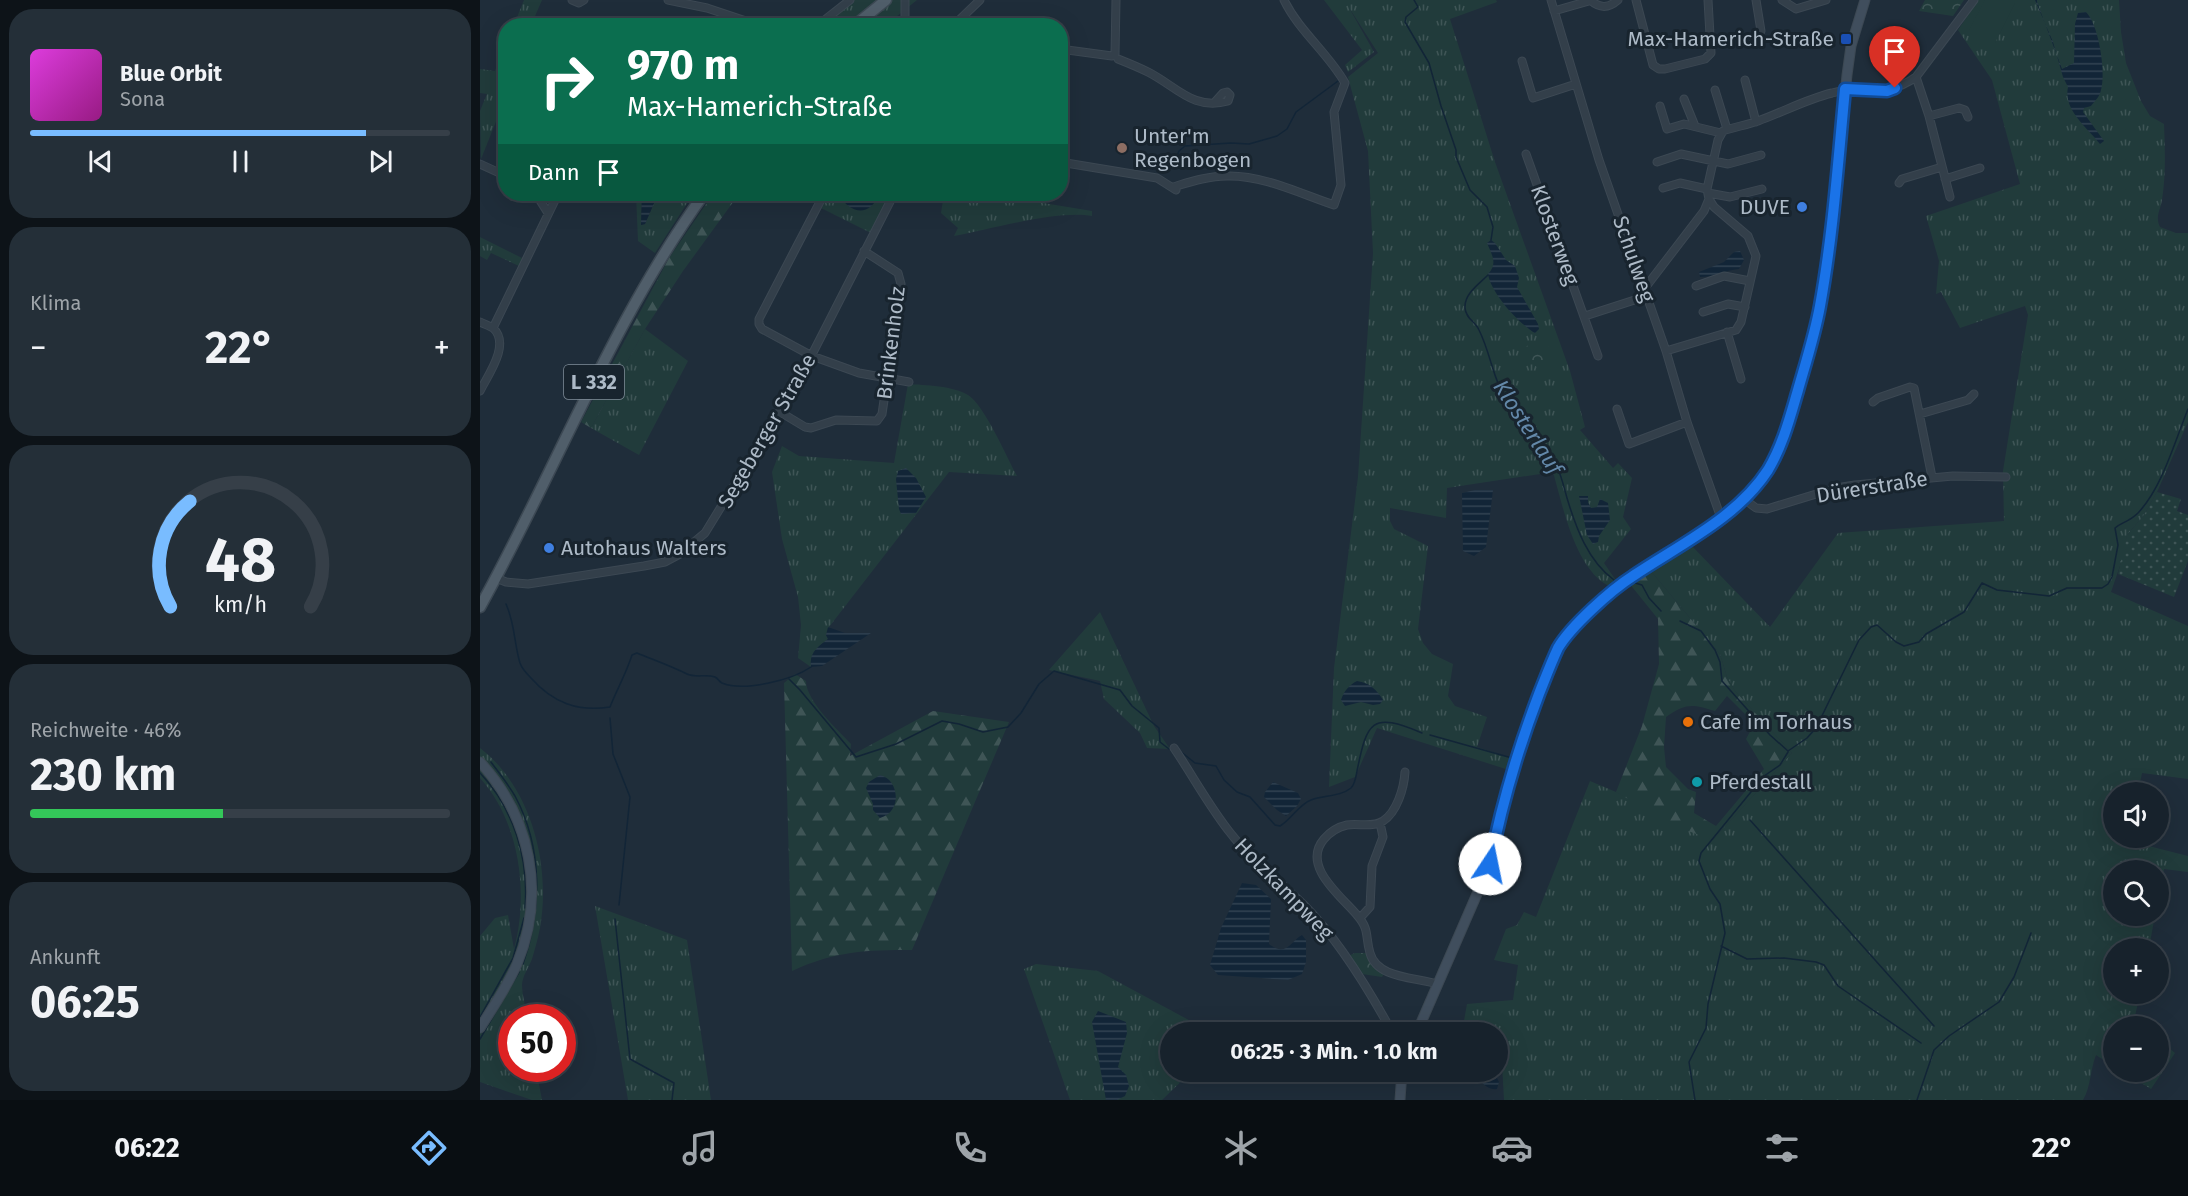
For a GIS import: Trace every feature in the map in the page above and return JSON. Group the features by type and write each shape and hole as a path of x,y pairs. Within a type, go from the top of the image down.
{"main road":[{"path":"864,18 886,0"},
{"path":"1421,1022 1490,864 1499,820 1519,751 1559,647 1572,630 1617,587 1721,518 1744,499 1767,472 1779,448 1789,423 1820,309 1828,258 1845,89 1851,46 1861,2"},
{"name":"L 332","path":"480,607 624,323 662,257 699,201"},
{"path":"480,762 505,795 519,824 529,855 532,894 528,930 517,963 504,990 480,1028"},
{"path":"1400,1082 1400,1100"}],"street":[{"path":"572,0 579,3 584,0"},
{"path":"668,0 707,8 737,18"},
{"path":"828,18 850,0"},
{"path":"905,0 905,18"},
{"path":"961,18 980,0"},
{"path":"1115,56 1116,0"},
{"path":"1068,163 1157,178 1174,189 1207,178 1228,175 1261,181 1334,205 1341,185 1334,112 1345,82 1339,71 1290,12 1284,0"},
{"name":"Schulweg","path":"1551,0 1599,160 1666,351 1687,422 1721,518"},
{"path":"1554,11 1589,0 1599,6 1608,7 1618,0"},
{"path":"1636,0 1653,65 1659,69 1705,59 1711,53 1709,0"},
{"path":"1756,0 1761,31"},
{"path":"1782,0 1796,9 1826,0"},
{"path":"1660,105 1667,129 1684,124 1724,131 1756,122 1828,93 1845,89 1887,91 1903,86 1916,77 1974,0"},
{"path":"1068,50 1115,56 1148,72 1187,97 1205,104 1214,103"},
{"path":"1522,61 1533,98 1576,84"},
{"path":"1916,77 1929,116 1950,197"},
{"path":"1745,80 1756,122"},
{"path":"1648,284 1704,211 1713,160 1724,131 1715,90"},
{"path":"1684,99 1695,126"},
{"path":"1929,116 1959,108 1965,110 1968,117"},
{"name":"Klosterweg","path":"1526,154 1598,356"},
{"path":"1657,162 1681,154 1732,164 1761,155"},
{"path":"480,164 498,172"},
{"path":"1899,183 1902,179 1942,167"},
{"path":"1945,179 1980,168"},
{"path":"1663,188 1680,183 1708,194 1730,197 1762,189"},
{"path":"1666,351 1736,330 1741,322 1756,256 1748,236 1714,207 1708,194"},
{"path":"540,201 548,213"},
{"path":"493,328 554,201"},
{"path":"820,201 759,319 759,324 762,329 812,356 869,376 909,382"},
{"name":"Segeberger Straße","path":"496,578 506,582 528,584 665,562 680,554 705,533 812,356 842,292 891,201"},
{"name":"Brinkenholz","path":"780,412 805,427 811,428 836,420 877,421 882,414 901,284 898,273 864,251"},
{"path":"1696,286 1724,276 1750,280"},
{"path":"1585,316 1647,296"},
{"path":"1703,312 1728,304 1745,307"},
{"path":"480,322 493,328 500,338 501,348 480,391"},
{"path":"1727,332 1741,379"},
{"path":"1873,402 1878,398 1910,387 1914,388 1932,477"},
{"path":"1920,414 1968,400 1974,394"},
{"path":"1617,409 1629,444 1687,422"},
{"name":"Dürerstraße","path":"1744,499 1756,508 1767,509 1836,488 1932,477 2006,477"},
{"name":"Holzkampweg","path":"1174,748 1232,835 1269,874 1305,906 1337,946 1387,1022"},
{"path":"1406,772 1404,785 1387,818 1380,823 1337,828 1326,836 1317,851 1317,863 1322,873 1360,918 1368,932 1371,957 1379,968 1390,973 1437,984"},
{"path":"1360,918 1370,907 1372,866 1383,837 1380,823"}],"green space":[{"path":"524,0 542,0 534,18 517,18"},
{"path":"845,0 917,0 895,18 822,18"},
{"path":"1324,0 1496,0 1497,2 1450,19 1495,162 1570,371 1585,427 1580,430 1613,468 1618,463 1632,478 1623,517 1631,529 1604,563 1617,582 1611,587 1599,579 1579,553 1566,519 1553,472 1447,488 1446,518 1390,508 1390,521 1394,529 1428,546 1418,629 1423,643 1432,654 1453,664 1448,696 1455,706 1487,717 1477,747 1512,758 1509,770 1377,728 1355,777 1329,787 1334,668 1358,477 1373,253 1368,151 1348,77 1378,53 1348,6 1374,52 1348,72 1345,65 1362,50"},
{"path":"1925,0 1964,0 1953,16 1919,11"},
{"path":"1978,0 2119,0 2126,63 2141,101 2150,116 2164,124 2164,181 2158,217 2160,227 2176,233 2188,233 2188,422 2157,492 2144,515 2127,535 2125,551 2111,592 2188,626 2188,779 2142,773 2140,782 2103,782 2103,848 2157,848 2188,856 2188,872 2169,870 2169,860 2103,860 2103,926 2153,926 2151,938 2103,938 2103,1004 2138,1004 2135,1016 2103,1016 2103,1060 2096,1055 2083,1100 1504,1100 1503,1082 1508,1082 1508,1022 1464,1022 1467,1004 1513,1000 1518,965 1494,960 1506,929 1517,925 1524,912 1536,917 1590,781 1713,840 1792,753 1735,691 1727,677 1720,654 1650,570 1690,544 1770,627 1838,533 2004,521 2003,471 2028,315 2025,306 1960,328 1941,292 1936,294 1939,261 1926,216 2020,184 1992,80 1958,30"},
{"path":"1985,0 2009,0 2015,3 1995,43 1969,30"},
{"path":"498,63 498,116 481,159 480,111 487,94 480,93 480,69 495,71"},
{"path":"636,201 642,201 641,225 645,224 655,201 688,201 655,253 638,241"},
{"path":"708,201 734,201 683,271 645,329 591,428 581,422 669,258"},
{"path":"825,201 887,201 874,228 869,232 821,208"},
{"path":"943,201 1031,201 1092,211 1092,216 1043,218 954,236 958,228 941,213"},
{"path":"480,237 522,258 519,266 491,253 487,260 480,256"},
{"path":"645,329 688,361 639,455 591,428"},
{"path":"1534,341 1540,350 1554,345 1557,363 1546,364 1547,371 1544,373 1519,352"},
{"path":"908,384 947,388 968,395 988,420 1017,476 949,472 829,627 826,635 828,639 813,654 811,667 798,658 801,625 798,597 782,539 772,472 782,446 799,456 894,463"},
{"path":"2157,492 2181,499 2177,511 2188,515 2188,561 2174,597 2118,574 2127,535 2144,515"},
{"path":"1650,570 1720,654 1727,677 1735,691 1792,753 1713,840 1677,827 1616,792 1642,726 1659,664 1658,619 1629,583","holes":["1727,696 1745,714 1752,728 1746,739 1764,769 1716,826 1694,813 1696,792 1688,789 1666,767 1664,747 1666,717 1689,706 1715,711"]},
{"path":"1100,612 1154,726 1170,749 1147,748 1140,733 1104,699 1100,681 1049,670"},
{"path":"795,674 806,681 807,689 817,706 851,744 850,756 933,711 1009,722 912,950 851,953 822,959 792,971 784,683"},
{"path":"480,748 513,784 525,806 540,854 543,904 532,959 522,982 525,1004 498,1004 498,1082 539,1082 542,1100 532,1100 480,1082 480,936 495,918 508,915 514,949 521,905 518,859 512,837 494,796 480,778"},
{"path":"595,906 687,940 711,1100 628,1100"},
{"path":"1355,953 1368,953 1384,973 1382,977 1362,974 1348,956"},
{"path":"1036,964 1098,971 1192,1022 1160,1022 1160,1082 1181,1082 1162,1100 1070,1100 1024,969"},
{"path":"2169,1048 2175,1053 2169,1062"},
{"path":"2140,1082 2156,1082 2151,1089"}],"water":[{"path":"2086,12 2095,27 2103,72 2098,96 2091,106 2084,108 2083,112 2104,141 2100,144 2072,111 2067,95 2068,87 2063,77 2057,54 2062,69 2074,63 2075,24 2078,13"},
{"path":"642,201 655,201 645,224 641,225"},
{"path":"875,201 871,206 861,210 855,210 845,202"},
{"path":"1491,240 1506,260 1515,266 1519,278 1517,287 1538,324 1539,329 1535,333 1506,307 1490,282 1488,274 1493,267 1493,259 1487,243"},
{"path":"1740,251 1744,260 1739,269 1700,277 1699,272 1724,262 1734,252"},
{"path":"906,468 916,478 926,497 916,513 901,514 896,479 898,471"},
{"path":"1493,490 1486,547 1474,556 1463,551 1462,493"},
{"path":"1579,496 1588,496 1591,508 1597,507 1600,499 1608,503 1610,520 1599,536 1598,542 1593,544 1587,535"},
{"path":"828,627 845,633 871,633 822,666 811,667 811,657 828,639 826,635"},
{"path":"1357,681 1366,683 1375,690 1383,700 1380,704 1361,702 1345,706 1341,700 1349,686"},
{"path":"880,775 891,783 896,796 892,809 880,818 873,810 873,804 866,788 869,782"},
{"path":"1273,782 1298,793 1301,799 1286,816 1264,797"},
{"path":"1242,883 1256,885 1271,899 1269,944 1275,948 1284,949 1302,935 1306,940 1306,962 1302,974 1288,980 1218,975 1210,965 1221,928"},
{"path":"1098,1011 1126,1022 1127,1033 1118,1067 1126,1075 1129,1086 1125,1096 1117,1100 1106,1100 1092,1022"},
{"path":"1482,1082 1499,1082 1497,1089 1486,1086"}],"waterway":[{"name":"Klosterlauf","path":"1414,0 1418,7 1406,17 1405,22 1429,63 1456,150 1456,157 1470,190 1487,207 1493,227 1491,240"},
{"path":"1172,168 1179,151 1185,146 1249,144 1277,136 1287,129 1296,112 1338,81"},
{"name":"Klosterlauf","path":"1488,275 1469,294 1465,303 1466,312 1479,330 1502,394 1557,467 1574,521 1590,554 1614,580"},
{"path":"1680,621 1701,631 1715,650 1720,662 1722,681 1770,735 1788,751 1807,738 1816,728 1859,640 1871,627 1877,625 1904,646 1919,642 1926,634 1964,612 1982,583 1997,590 2049,596 2067,588 2102,588 2108,584 2112,577 2118,545 2115,528 2132,518 2147,503 2161,478 2188,409"},
{"path":"1635,583 1642,585 1649,598 1661,611"},
{"path":"506,604 523,669 548,694 577,707 610,707 632,655 637,653 690,675 715,677 722,683 743,686 780,680 811,667"},
{"path":"789,679 856,757 896,744 942,721 983,732 1008,727 1021,713 1039,684 1054,671 1120,690 1132,706 1159,728 1160,742 1169,749"},
{"path":"610,718 613,754 630,797 619,905"},
{"path":"1180,751 1195,763 1216,766 1224,780 1237,792 1250,797 1275,825 1280,826 1306,802 1342,793 1351,788 1364,741 1374,725 1382,722 1392,723 1422,733"},
{"path":"1430,735 1512,758"},
{"path":"1695,1100 1689,1062 1706,1028 1708,1004 1725,933 1720,904 1710,889 1699,861 1701,853 1764,776 1780,765 1788,752"},
{"path":"491,762 515,796 531,837 535,858 537,879 534,922 523,964"},
{"path":"480,773 502,802 517,836 524,871 525,908"},
{"path":"1750,820 1934,1026"},
{"path":"480,1017 513,958 524,918"},
{"path":"615,919 630,1059 674,1083 672,1100"},
{"path":"1917,1100 1934,1050 1949,1036 1999,1002 2014,977 2031,933"},
{"path":"1721,946 1747,959 1784,958 1824,965 1838,986 1921,1043"},
{"path":"480,1039 519,972"}],"place":[{"name":"Max-Hamerich-Straße","path":"1846,39"},
{"name":"Unter'm Regenbogen","path":"1122,148"},
{"name":"DUVE","path":"1802,207"},
{"name":"Autohaus Walters","path":"549,548"},
{"name":"Cafe im Torhaus","path":"1688,722"},
{"name":"Pferdestall","path":"1697,782"}],"route":[{"path":"1490,864 1499,820 1519,751 1559,647 1572,630 1617,587 1721,518 1744,499 1760,482 1773,462 1789,423 1820,309 1828,258 1845,89 1887,91 1895,88"}]}
